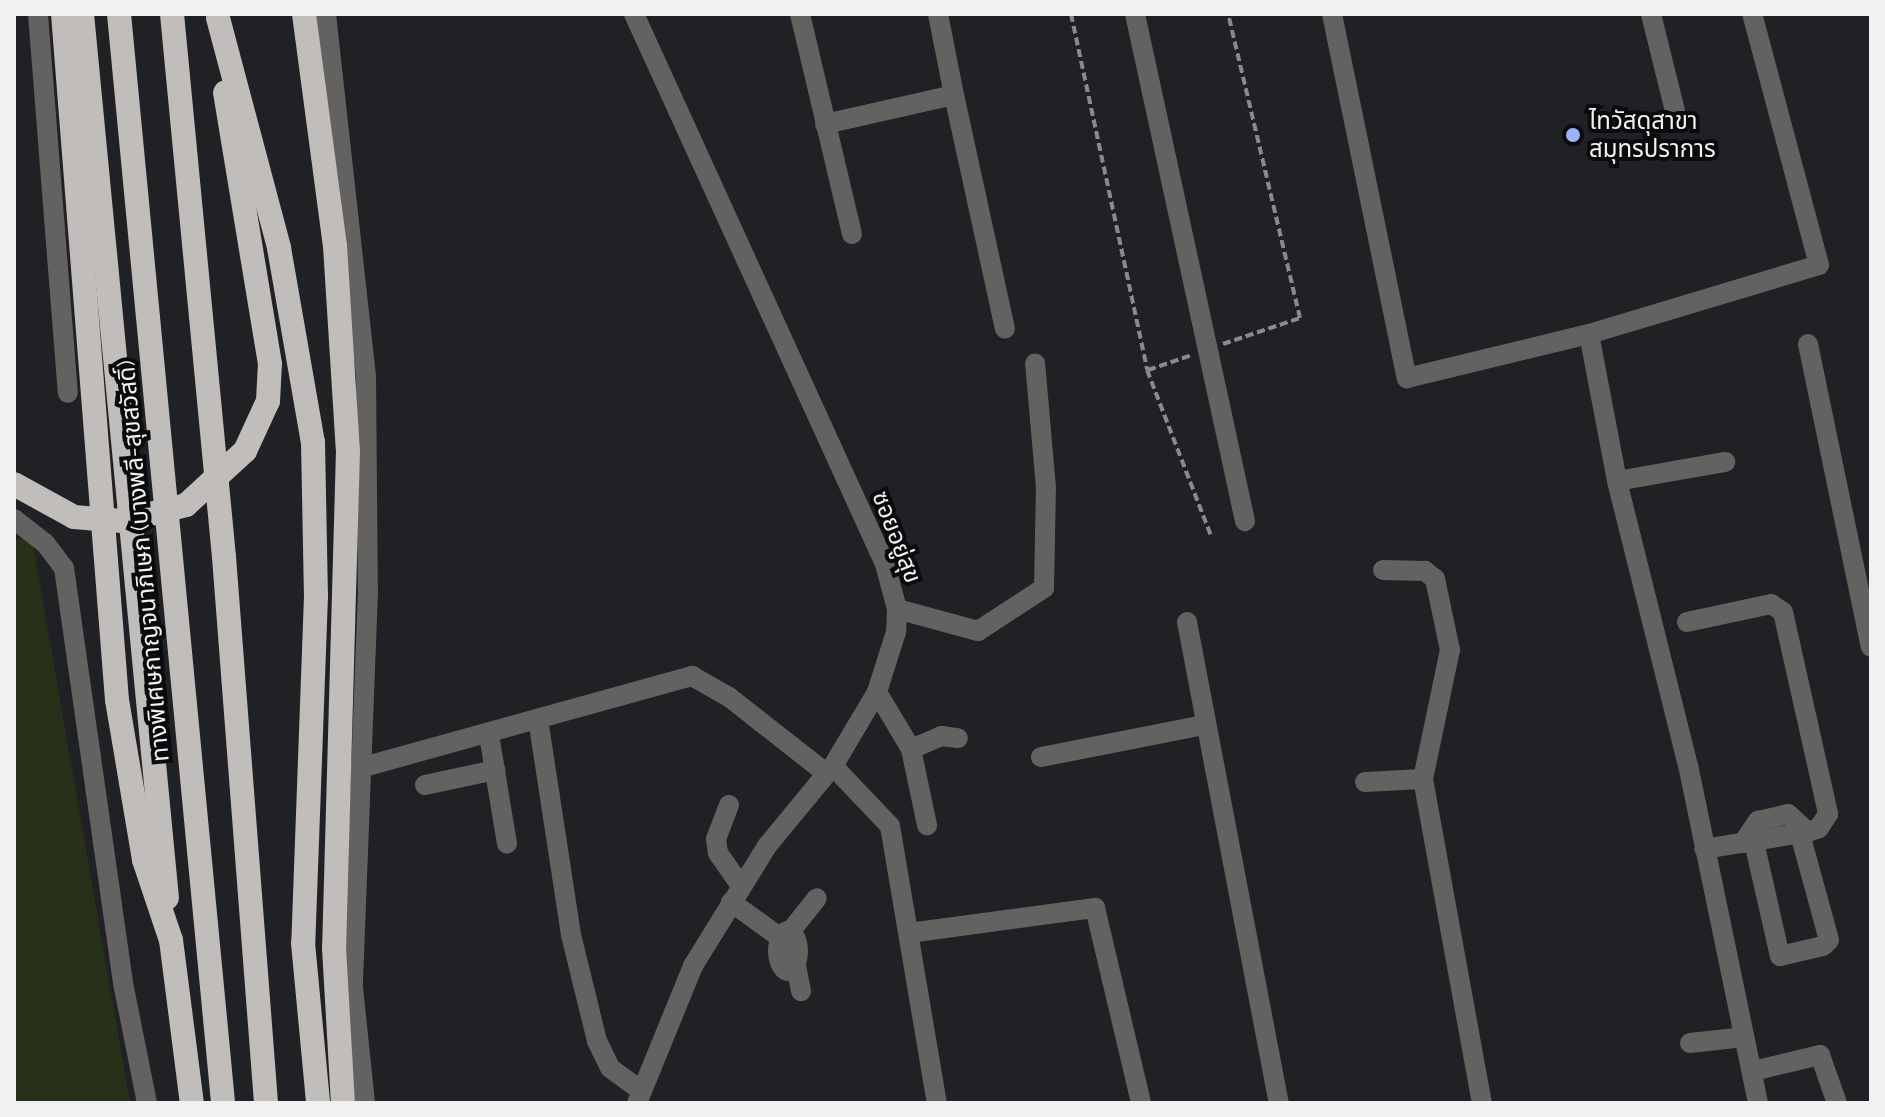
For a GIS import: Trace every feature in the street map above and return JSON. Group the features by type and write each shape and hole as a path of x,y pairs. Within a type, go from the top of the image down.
{"highway":[{"path":"63,14 117,700 144,860 171,940"},
{"path":"82,14 171,940 192,1103"},
{"name":"ทางพิเศษกาญจนาภิเษก (บางพลี-สุขสวัสดิ์)","path":"119,14 223,1103"},
{"path":"172,14 224,557 266,1103"},
{"path":"304,14 335,246 348,450 334,948 343,1103"},
{"path":"14,484 74,517 122,521 186,505 226,471 256,429 268,401 267,327 236,166 218,16"},
{"path":"218,16 279,248 302,367 318,507 303,943 318,1103"}],"street":[{"path":"38,14 68,393"},
{"path":"326,14 366,377 368,591 353,988 365,1103"},
{"name":"ซอยอยู่สุข","path":"634,14 885,564 897,609 896,632 877,692 830,770 736,894 693,966 640,1097"},
{"path":"800,14 852,234"},
{"path":"938,14 1005,328"},
{"path":"1135,14 1245,521"},
{"path":"1332,14 1407,378 1589,334 1819,265 1752,14"},
{"path":"1651,14 1675,111"},
{"path":"825,124 954,95"},
{"path":"1589,334 1617,481 1704,849 1758,1103"},
{"path":"1808,344 1871,647"},
{"path":"897,609 978,631 1044,588 1046,488 1035,363"},
{"path":"1617,481 1725,462"},
{"path":"14,519 45,543 64,568 124,988 147,1103"},
{"path":"1383,570 1425,571 1435,579 1450,650 1423,779 1482,1103"},
{"path":"1687,622 1771,604 1783,612 1828,814 1819,828 1804,833 1704,849"},
{"path":"1187,622 1204,725 1279,1103"},
{"path":"360,768 489,735 692,676 729,697 830,770 890,826 937,1103"},
{"path":"877,692 911,749 927,825"},
{"path":"538,719 571,935 597,1041 610,1068 640,1097"},
{"path":"1041,757 1204,725"},
{"path":"489,735 507,844"},
{"path":"911,749 941,736 958,738"},
{"path":"425,785 495,770"},
{"path":"1365,782 1423,779"},
{"path":"729,805 716,839 718,853 736,894 787,938 801,991"},
{"path":"1748,843 1780,956 1823,946 1829,940 1804,833"},
{"path":"787,938 817,898"},
{"path":"909,933 1095,908 1141,1103"},
{"path":"1690,1043 1744,1037"},
{"path":"1753,1071 1820,1055 1837,1103"}],"path":[{"path":"1071,14 1147,370 1211,536"},
{"path":"1217,347 1300,318 1228,14"},
{"path":"1147,370 1203,351"}],"green space":[{"path":"32,538 130,1103 14,1103 14,539"}],"place":[{"name":"ไทวัสดุสาขา สมุทรปราการ","path":"1573,135"}]}
